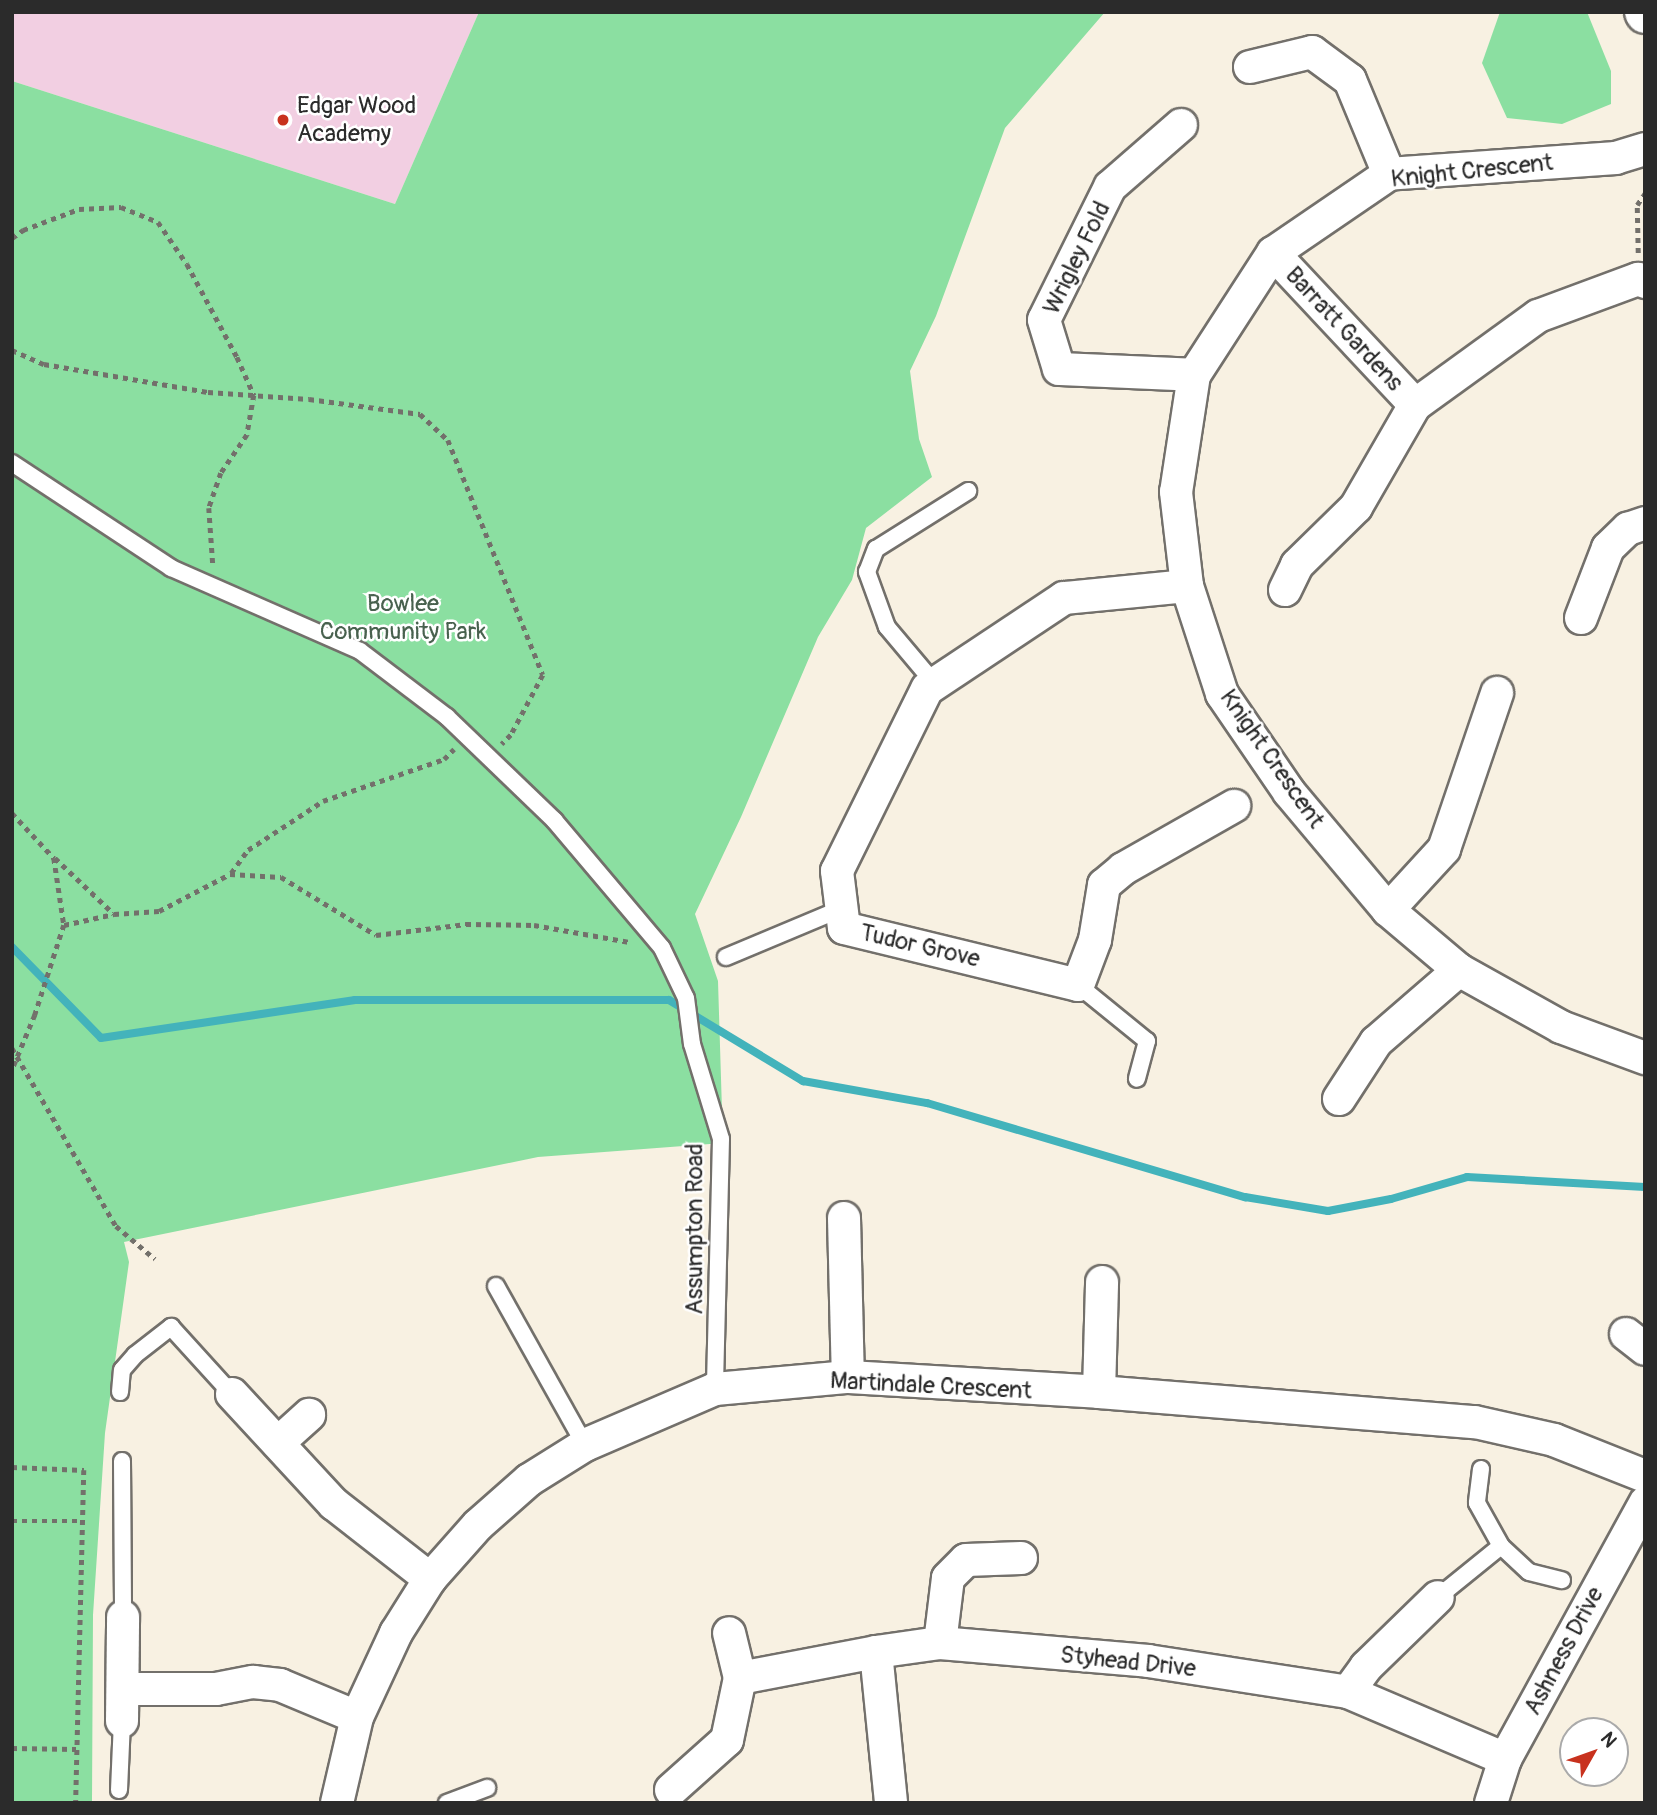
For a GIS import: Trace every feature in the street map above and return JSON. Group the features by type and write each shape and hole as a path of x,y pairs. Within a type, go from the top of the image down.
{"street":[{"path":"1250,67 1312,52 1350,80 1389,174"},
{"name":"Wrigley Fold","path":"1181,125 1110,187 1044,320 1059,369 1194,375"},
{"name":"Knight Crescent","path":"1643,1049 1561,1027 1459,970 1388,910 1289,792 1222,694 1187,586 1176,492 1194,375 1273,253 1389,174 1616,158 1645,149"},
{"name":"Barratt Gardens","path":"1273,253 1415,405"},
{"name":"Barratt Gardens","path":"1285,590 1297,565 1356,508 1415,405 1538,316 1642,280"},
{"path":"1581,618 1608,548 1628,528 1645,523"},
{"name":"Tudor Grove","path":"1078,985 844,928 837,871 927,689 1064,598 1187,586"},
{"path":"1388,910 1444,849 1497,693"},
{"path":"1078,985 1095,940 1104,885 1123,869 1234,806"},
{"path":"1339,1099 1376,1042 1459,970"},
{"path":"844,1218 859,1260 848,1377"},
{"path":"1099,1392 1116,1332 1102,1282"},
{"name":"Martindale Crescent","path":"337,1803 357,1717 396,1633 430,1579 478,1525 529,1480 585,1445 715,1389 848,1377 1099,1392 1475,1422 1554,1440 1645,1476"},
{"path":"232,1394 334,1504 430,1579"},
{"path":"278,1443 309,1415"},
{"name":"Ashness Drive","path":"1491,1803 1505,1759 1645,1503"},
{"path":"940,1643 948,1578 966,1560 1021,1558"},
{"path":"1348,1692 1366,1667 1438,1597"},
{"path":"122,1721 123,1617"},
{"path":"671,1790 727,1741 740,1678 729,1633"},
{"name":"Styhead Drive","path":"740,1678 876,1652 940,1643 1148,1661 1348,1692 1505,1759"},
{"path":"876,1652 891,1803"},
{"path":"124,1689 216,1689 253,1682 280,1685 357,1717"}],"lane":[{"name":"Assumpton Road","path":"12,463 171,568 360,651 447,717 554,820 662,948 686,998 690,1027 721,1139 715,1389"},
{"path":"934,684 887,627 867,572 876,549 968,491"},
{"path":"726,957 841,909"},
{"path":"1078,985 1147,1041 1137,1079"},
{"path":"496,1286 585,1445"},
{"path":"120,1392 122,1370 135,1355 171,1327 232,1394"},
{"path":"122,1461 123,1617"},
{"path":"1481,1469 1477,1503 1501,1546 1529,1572 1562,1580"},
{"path":"1438,1597 1501,1546"},
{"path":"119,1790 122,1721"},
{"path":"447,1803 486,1788"}],"path":[{"path":"1642,280 1637,205 1645,193"},
{"path":"12,238 23,230 79,209 121,207 158,222 187,264 237,357 254,395 247,435 220,473 209,508 214,586"},
{"path":"12,351 44,364 208,392 309,399 420,414 448,440 543,675 511,734 489,757"},
{"path":"64,925 114,914 159,911 230,874 248,850 323,801 444,759 468,737"},
{"path":"12,813 54,858 114,914"},
{"path":"12,1070 35,1015 64,925 54,858"},
{"path":"230,874 281,877 376,935 466,925 534,925 662,948"},
{"path":"12,1048 116,1226 155,1259"},
{"path":"12,1467 84,1470 76,1803"},
{"path":"12,1521 82,1521"},
{"path":"12,1748 76,1749"}],"shaded area":[{"name":"Edgar Wood Academy","path":"12,12 479,12 395,204 12,81"}],"green space":[{"name":"Bowlee Community Park","path":"479,12 1105,12 1005,128 936,316 910,371 919,439 932,477 866,528 852,580 818,637 741,817 695,914 718,981 723,1143 538,1157 124,1242 129,1262 105,1433 93,1615 92,1803 12,1803 12,81 395,204"},
{"path":"1500,12 1587,12 1611,71 1611,104 1562,124 1507,118 1482,63"}],"waterway":[{"path":"12,947 101,1038 355,1000 669,1000 803,1081 927,1103 1245,1197 1328,1211 1391,1199 1467,1177 1645,1187"}],"place":[{"name":"Edgar Wood Academy","path":"283,120"}]}
